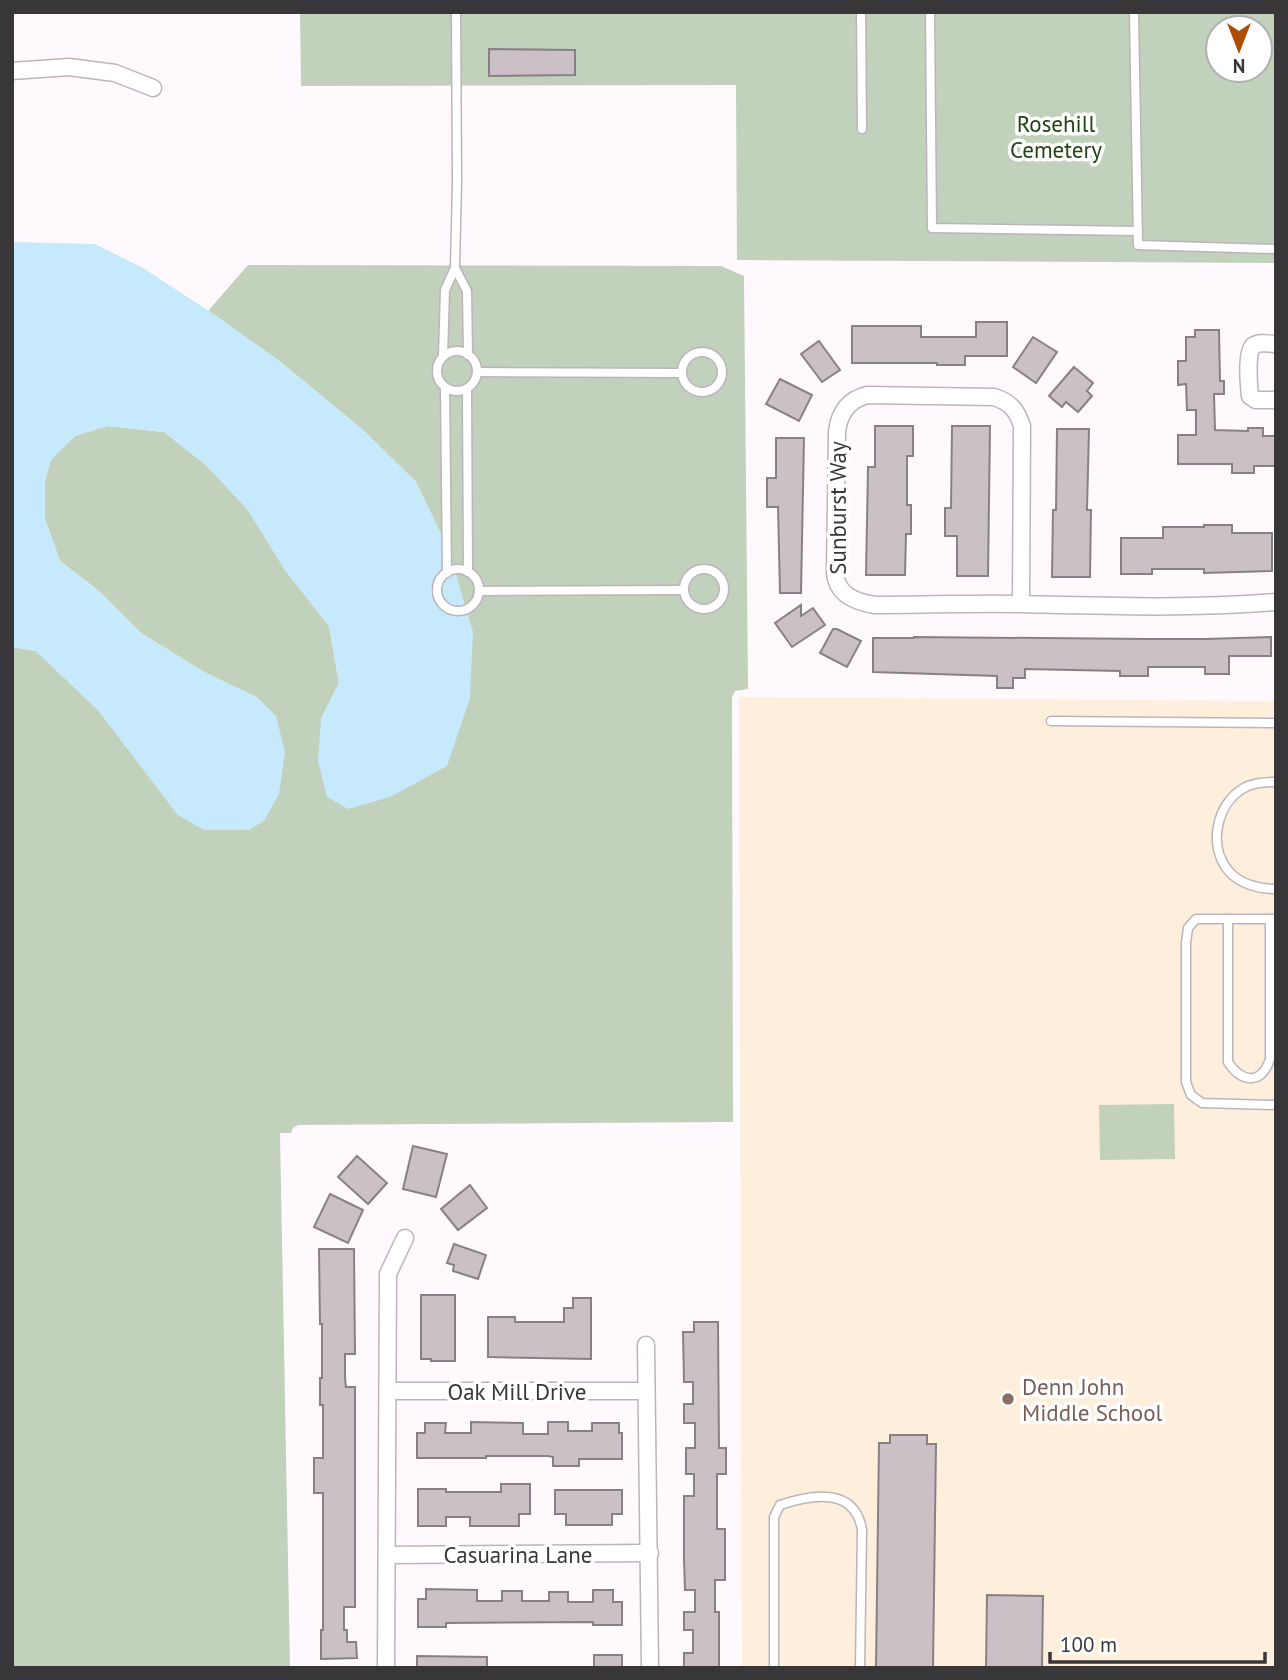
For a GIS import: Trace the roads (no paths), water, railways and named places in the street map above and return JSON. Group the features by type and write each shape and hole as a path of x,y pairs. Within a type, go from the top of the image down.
{"street":[{"path":"12,71 69,67 115,73 153,88"},
{"path":"1276,344 1258,344 1253,346 1249,353 1249,394 1252,399 1276,400"},
{"name":"Sunburst Way","path":"1020,604 1022,426 1013,407 994,397 856,397 838,420 837,432 835,573 838,587 853,600 875,605 1049,606 1222,606 1276,602"},
{"path":"386,1668 388,1274 405,1238"},
{"path":"646,1345 650,1668"},
{"name":"Oak Mill Drive","path":"388,1391 646,1391"},
{"name":"Casuarina Lane","path":"387,1555 650,1553"}],"lane":[{"path":"443,356 445,290 455,268 456,12"},
{"path":"861,12 862,129"},
{"path":"930,12 932,228 1138,231"},
{"path":"1134,12 1138,245 1276,248"},
{"path":"455,268 467,291 468,355"},
{"path":"456,351 468,355 476,365 476,379 467,388 454,391 445,388 436,374 439,361 443,356 456,351"},
{"path":"697,352 704,352 716,358 722,370 715,387 704,392 686,385 681,373 686,360 697,352"},
{"path":"477,372 681,373"},
{"path":"445,388 447,573"},
{"path":"467,388 468,572"},
{"path":"459,569 468,572 476,579 479,591 475,603 463,611 449,608 443,604 438,591 439,584 447,573 459,569"},
{"path":"701,569 713,571 723,580 725,586 722,600 704,610 691,605 684,590 689,575 701,569"},
{"path":"479,591 684,590"},
{"path":"1051,721 1276,723"},
{"path":"1276,782 1245,787 1228,800 1220,817 1216,836 1218,850 1227,870 1242,882 1264,889 1276,889"},
{"path":"1228,919 1228,1062 1237,1074 1252,1078 1265,1072 1270,1059 1273,919 1228,919 1196,919 1188,928 1186,943 1186,1082 1191,1095 1202,1103 1276,1105"},
{"path":"774,1668 774,1517 780,1505 816,1496 840,1499 856,1511 860,1521 860,1668"}],"water":[{"path":"12,242 95,244 143,268 278,360 362,429 416,482 449,551 473,632 470,698 447,766 390,797 348,809 327,797 318,761 321,719 339,683 329,626 285,570 248,510 206,465 164,432 107,426 75,436 51,460 45,481 45,519 60,561 99,591 141,633 204,672 258,698 276,716 285,752 279,794 264,821 249,830 204,830 178,815 99,711 36,651 12,647"}],"place":[{"name":"Denn John Middle School","path":"1008,1399"}],"park label":[{"name":"Rosehill Cemetery","path":"1056,136"}]}
